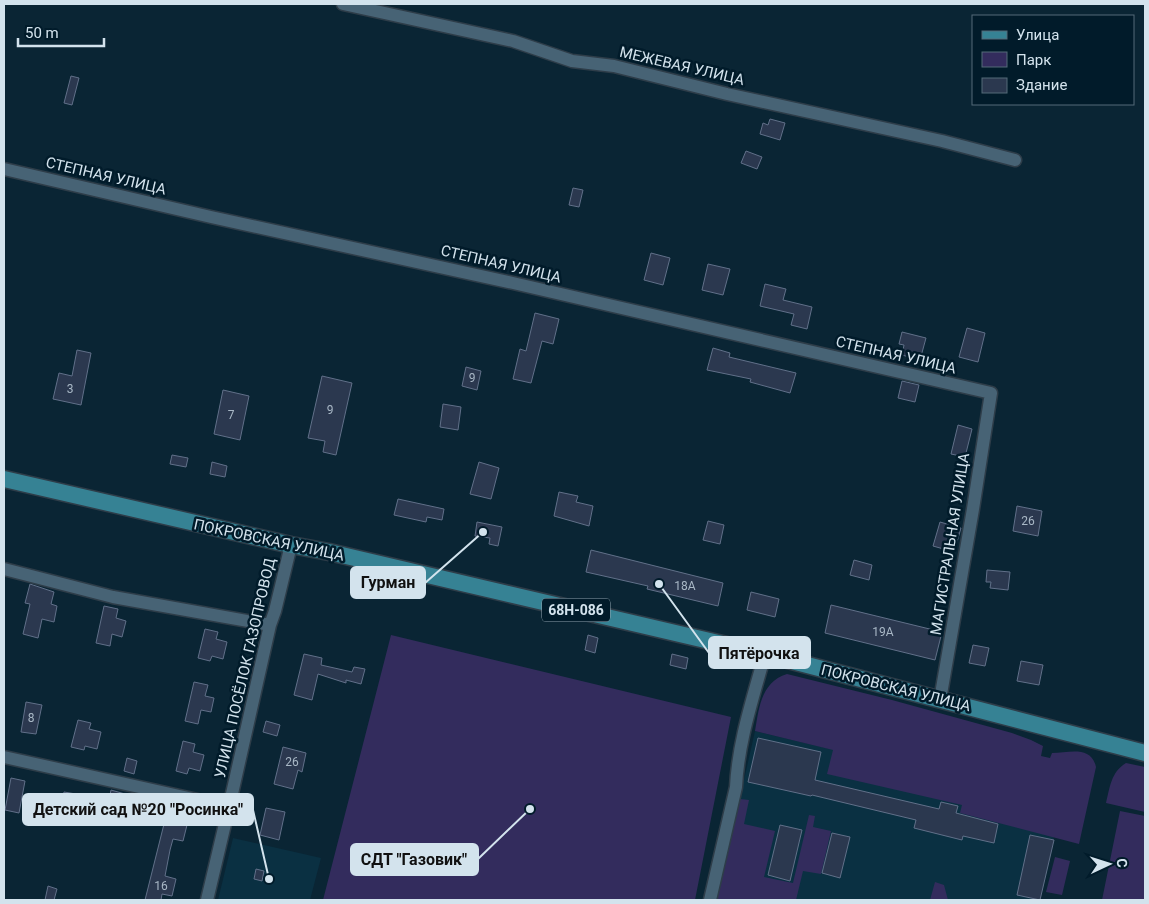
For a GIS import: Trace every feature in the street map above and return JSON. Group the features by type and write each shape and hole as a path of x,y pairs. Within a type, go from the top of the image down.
{"main road":[{"name":"ПОКРОВСКАЯ УЛИЦА","path":"4,479 329,552 765,654 1145,752"}],"street":[{"name":"МЕЖЕВАЯ УЛИЦА","path":"343,4 513,41 572,61 614,66 727,94 942,141 1015,160"},
{"name":"СТЕПНАЯ УЛИЦА","path":"4,169 211,217 522,285 990,393"},
{"name":"МАГИСТРАЛЬНАЯ УЛИЦА","path":"940,700 974,509 990,393"},
{"name":"УЛИЦА ПОСЁЛОК ГАЗОПРОВОД","path":"207,900 270,625 275,612 291,545"},
{"path":"4,568 113,597 270,625"},
{"path":"710,900 736,787 736,772 749,710 765,654"},
{"path":"4,757 228,807"}],"shaded area":[{"path":"755,731 1061,804 1040,900 717,900"},
{"path":"233,838 321,858 310,900 218,900"}],"green space":[{"path":"391,635 731,717 695,900 323,900"},
{"path":"787,674 1012,733 1043,746 1041,756 1050,758 1052,753 1084,753 1093,760 1096,767 1079,844 960,813 962,805 827,774 833,750 755,731 760,705 767,689 778,678"},
{"path":"1126,763 1145,767 1145,812 1106,803 1114,775"},
{"path":"740,799 749,800 744,824 775,831 764,877 793,883 809,815 815,816 813,827 831,831 821,874 803,871 796,900 717,900"},
{"path":"1120,811 1145,816 1145,900 1102,900"},
{"path":"1055,857 1070,861 1062,895 1046,892"},
{"path":"935,882 944,885 948,900 930,900"}],"building":[{"path":"71,76 79,78 72,105 64,103"},
{"path":"770,119 785,123 780,140 760,134 763,123 768,125"},
{"path":"746,151 762,157 757,169 741,163"},
{"path":"573,188 583,190 579,207 569,205"},
{"path":"651,253 670,258 663,285 644,280"},
{"path":"708,264 730,269 723,295 702,290"},
{"path":"765,284 786,289 783,300 812,307 807,329 791,325 794,314 760,306"},
{"path":"535,313 559,319 553,344 542,341 531,383 513,379 520,349 526,351"},
{"path":"967,328 985,333 978,362 959,357"},
{"path":"902,332 926,338 920,360 902,355 904,345 899,344"},
{"path":"713,348 730,353 729,357 796,373 790,393 750,382 751,379 707,370"},
{"path":"77,350 91,353 81,405 53,399 59,373 72,376"},
{"path":"466,367 481,371 477,390 462,386"},
{"path":"322,376 352,383 336,455 323,452 325,441 308,438"},
{"path":"902,381 919,385 915,402 898,398"},
{"path":"223,390 249,396 240,440 214,434"},
{"path":"443,404 461,407 458,430 440,427"},
{"path":"958,425 972,429 965,457 951,454"},
{"path":"172,455 188,458 186,467 170,464"},
{"path":"212,462 227,466 225,477 210,474"},
{"path":"479,462 499,468 491,499 470,494"},
{"path":"559,492 578,496 576,502 593,506 589,526 554,516"},
{"path":"398,499 444,509 442,520 427,517 426,522 394,515"},
{"path":"1017,506 1042,511 1038,536 1013,531"},
{"path":"708,521 724,525 720,544 703,540"},
{"path":"477,522 502,527 498,546 489,544 490,538 475,536"},
{"path":"940,522 961,528 954,552 933,546"},
{"path":"591,550 723,583 718,606 647,589 648,586 586,572"},
{"path":"854,560 872,565 869,580 850,575"},
{"path":"987,570 1010,572 1008,590 990,588 991,582 986,582"},
{"path":"30,584 54,592 51,604 57,606 54,622 42,619 38,638 23,634 30,604 25,603"},
{"path":"751,592 779,599 775,617 747,610"},
{"path":"831,605 942,632 935,660 825,633"},
{"path":"104,606 118,609 116,618 126,621 122,637 112,634 110,646 96,643"},
{"path":"205,629 218,632 216,639 227,642 223,659 212,656 210,661 198,658"},
{"path":"588,635 598,638 595,653 585,650"},
{"path":"973,645 989,648 985,666 969,663"},
{"path":"304,654 322,658 321,665 352,672 354,667 365,669 361,684 346,680 346,683 318,674 312,700 294,695"},
{"path":"672,654 688,658 686,669 670,665"},
{"path":"1021,661 1043,665 1039,685 1017,681"},
{"path":"194,682 208,685 205,696 214,698 211,712 201,710 198,724 185,721"},
{"path":"26,702 42,705 36,734 21,732"},
{"path":"78,720 91,723 89,729 101,732 97,749 85,746 84,750 71,747"},
{"path":"266,721 280,725 277,736 263,732"},
{"path":"758,738 821,752 815,780 939,809 941,802 958,806 956,813 998,824 994,843 963,836 962,840 914,828 916,820 748,782"},
{"path":"183,741 195,744 193,752 204,755 200,771 189,768 187,774 176,771"},
{"path":"283,747 306,753 302,772 298,770 293,789 274,784"},
{"path":"127,758 137,761 134,774 124,771"},
{"path":"11,778 25,781 19,813 5,810"},
{"path":"111,790 125,794 122,808 108,805"},
{"path":"64,792 76,794 75,799 87,802 84,820 72,818 71,823 58,821"},
{"path":"266,808 285,812 279,840 260,835"},
{"path":"167,812 179,815 177,822 187,825 183,841 173,839 170,850 165,876 176,879 172,896 162,894 161,900 145,900"},
{"path":"780,825 802,830 790,881 768,875"},
{"path":"832,833 850,837 840,878 822,873"},
{"path":"1030,835 1054,840 1040,900 1017,895"},
{"path":"256,869 264,871 262,881 254,879"},
{"path":"48,886 57,889 54,900 45,900"}],"place":[{"name":"Гурман","path":"483,532"},
{"name":"Пятёрочка","path":"659,584"},
{"name":"СДТ \"Газовик\"","path":"530,809"},
{"name":"Детский сад №20 \"Росинка\"","path":"269,879"}]}
